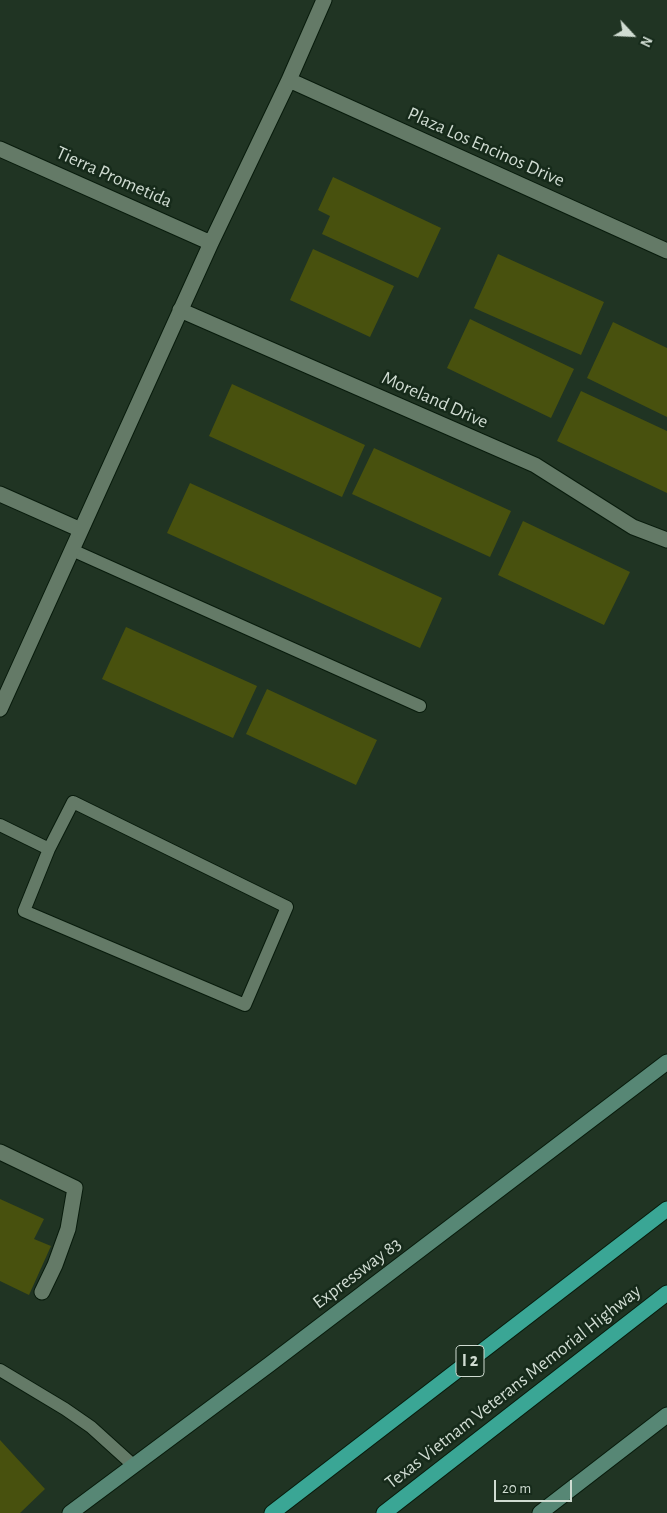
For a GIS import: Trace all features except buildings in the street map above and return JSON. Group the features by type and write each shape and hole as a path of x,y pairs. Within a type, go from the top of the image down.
{"highway":[{"name":"I 2","path":"272,1513 667,1208"},
{"name":"Texas Vietnam Veterans Memorial Highway","path":"384,1513 667,1293"}],"main road":[{"name":"Expressway 83","path":"70,1513 278,1358 667,1062"},
{"path":"540,1513 667,1415"}],"street":[{"path":"0,709 180,310 289,80 324,0"},
{"name":"Plaza Los Encinos Drive","path":"289,80 667,251"},
{"name":"Tierra Prometida","path":"0,149 211,243"},
{"name":"Moreland Drive","path":"180,310 535,465 633,527 667,540"},
{"path":"0,494 81,530"},
{"path":"0,1152 75,1188 68,1229 55,1265 42,1292"}],"lane":[{"path":"72,550 420,706"},
{"path":"73,802 287,907 245,1005 24,911 50,848 73,802"},
{"path":"0,825 50,848"},
{"path":"0,1370 65,1409 90,1427 133,1465"}]}
